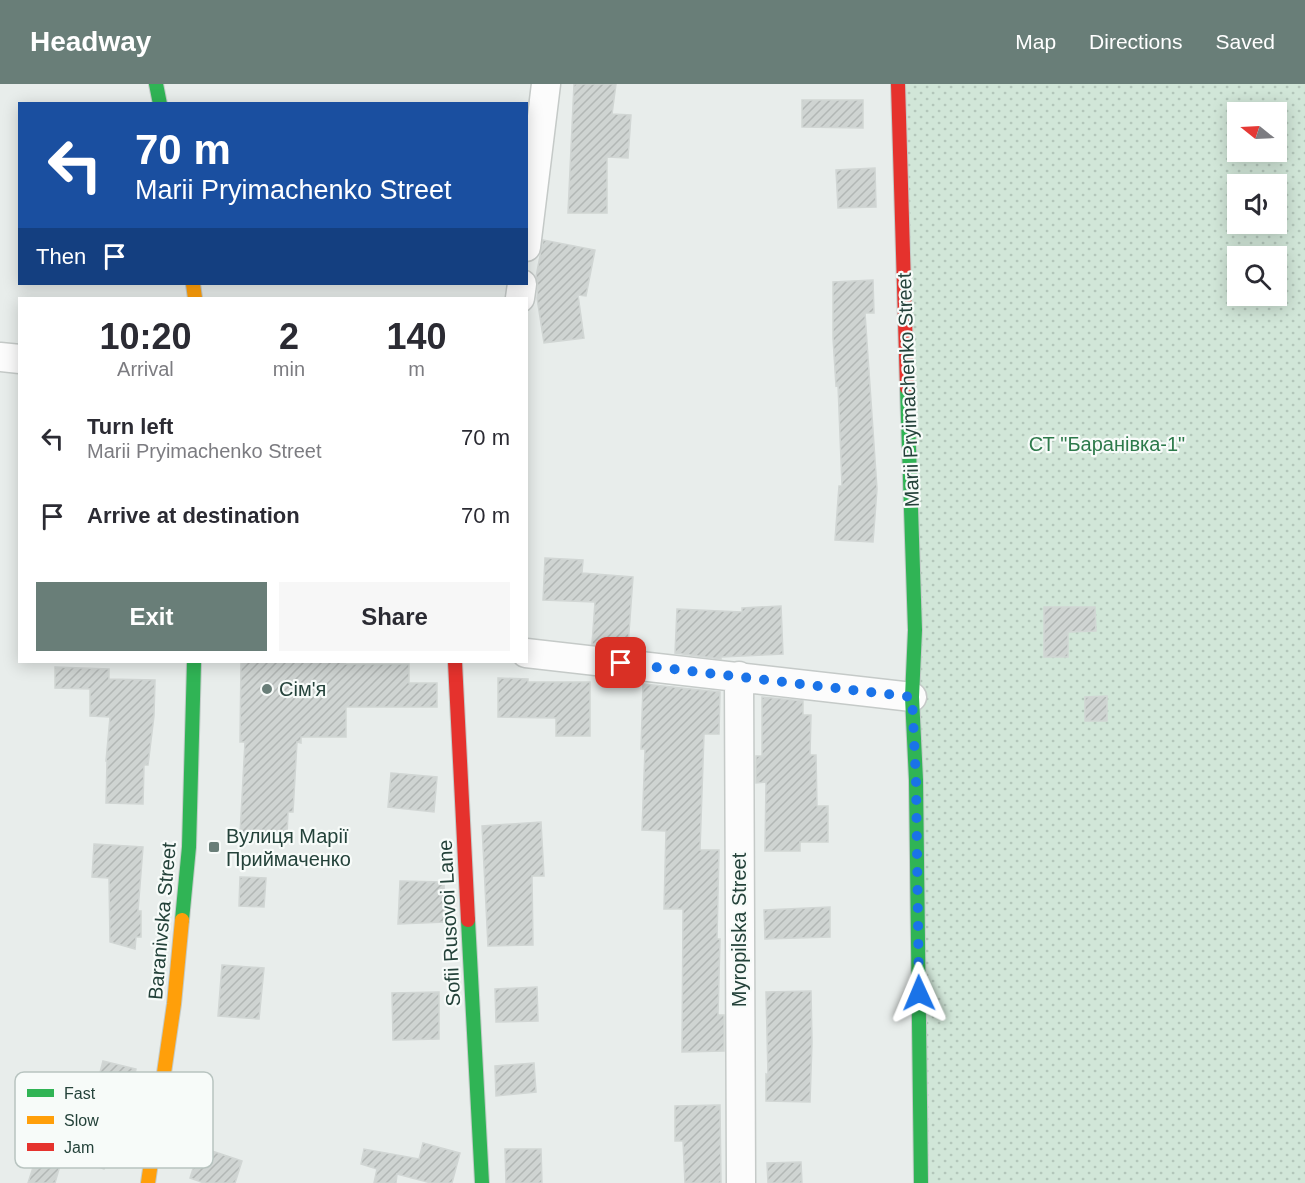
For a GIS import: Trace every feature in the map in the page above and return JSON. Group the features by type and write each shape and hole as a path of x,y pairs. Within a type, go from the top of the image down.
{"street":[{"path":"156,84 160,102"},
{"path":"528,231 546,84"},
{"name":"Marii Pryimachenko Street","path":"898,84 915,630 912,697 916,780 921,1183"},
{"path":"0,357 18,359"},
{"path":"528,653 912,697"},
{"name":"Baranivska Street","path":"164,1072 174,1004 189,847 194,663"},
{"name":"Sofii Rusovoi Lane","path":"455,663 482,1183"},
{"name":"Myropilska Street","path":"739,676 741,1183"},
{"name":"Baranivska Street","path":"147,1183 149,1168"}],"green space":[{"name":"СТ \"Баранівка-1\"","path":"898,84 1305,84 1305,1183 921,1183"}],"building":[{"path":"574,84 616,84 612,114 631,115 628,158 607,157 607,213 568,213"},
{"path":"802,100 863,100 863,128 802,127"},
{"path":"875,168 876,207 838,208 836,170"},
{"path":"543,240 595,250 586,296 578,295 584,338 544,343 536,277"},
{"path":"873,280 874,313 865,313 877,489 873,542 835,540 839,486 842,486 838,385 836,386 833,338 833,282"},
{"path":"545,558 583,560 582,573 633,577 628,646 592,644 595,602 543,600"},
{"path":"781,606 783,654 721,657 721,659 675,653 677,609 742,612 742,608"},
{"path":"1044,607 1095,607 1096,631 1068,632 1068,657 1044,657"},
{"path":"241,663 409,664 409,683 437,683 437,707 346,707 346,737 301,737 301,743 297,742 293,812 288,812 287,836 240,834 245,742 240,742"},
{"path":"55,667 109,669 109,679 155,680 154,716 148,765 144,765 143,804 106,803 106,761 110,717 90,716 90,689 55,688"},
{"path":"498,678 528,679 528,682 590,682 590,736 556,736 556,718 498,717"},
{"path":"643,684 720,692 719,734 704,734 700,850 719,850 718,1015 724,1015 724,1051 682,1052 683,909 664,909 666,831 642,830 645,749 641,749"},
{"path":"1107,696 1107,721 1085,721 1085,697"},
{"path":"762,697 803,701 803,715 811,715 810,755 816,755 817,806 828,806 828,842 800,842 800,851 765,851 766,782 756,783 756,756 762,756"},
{"path":"391,773 437,777 434,812 388,807"},
{"path":"541,822 544,876 532,876 533,945 488,946 482,826"},
{"path":"94,844 143,847 138,911 141,911 141,937 136,937 135,949 110,942 109,878 92,877"},
{"path":"240,877 266,878 264,907 239,906"},
{"path":"400,881 444,882 445,922 398,924"},
{"path":"830,907 830,937 765,939 764,910"},
{"path":"222,965 264,968 259,1019 218,1016"},
{"path":"537,987 538,1021 496,1022 495,989"},
{"path":"811,991 810,1102 766,1101 766,1074 768,1075 766,992"},
{"path":"439,992 439,1039 393,1040 392,993"},
{"path":"103,1061 136,1069 135,1072 100,1072"},
{"path":"534,1063 536,1092 496,1096 495,1066"},
{"path":"720,1105 721,1183 685,1183 683,1141 675,1141 675,1106"},
{"path":"423,1143 460,1153 452,1183 431,1183 397,1174 396,1183 374,1183 377,1169 361,1164 364,1149 419,1159"},
{"path":"505,1149 541,1149 542,1183 506,1183"},
{"path":"213,1151 242,1161 235,1183 204,1183 190,1178 193,1168 213,1168"},
{"path":"801,1162 802,1183 768,1183 767,1163"},
{"path":"33,1168 59,1168 55,1183 28,1183"}],"traffic: fast":[{"path":"156,84 160,102"},
{"path":"907,388 915,630 912,697 916,780 921,1183"},
{"path":"182,920 189,847 194,663"},
{"path":"468,920 482,1183"}],"traffic: slow":[{"path":"193,285 195,297"},
{"path":"164,1072 174,1004 182,920"},
{"path":"148,1183 150,1168"}],"traffic: jam":[{"path":"898,84 907,388"},
{"path":"455,663 468,920"}],"place":[{"name":"Сім'я","path":"267,689"},
{"name":"Вулиця Марії Приймаченко","path":"214,847"}],"route":[{"path":"621,663 912,697 916,780 919,993"}]}
